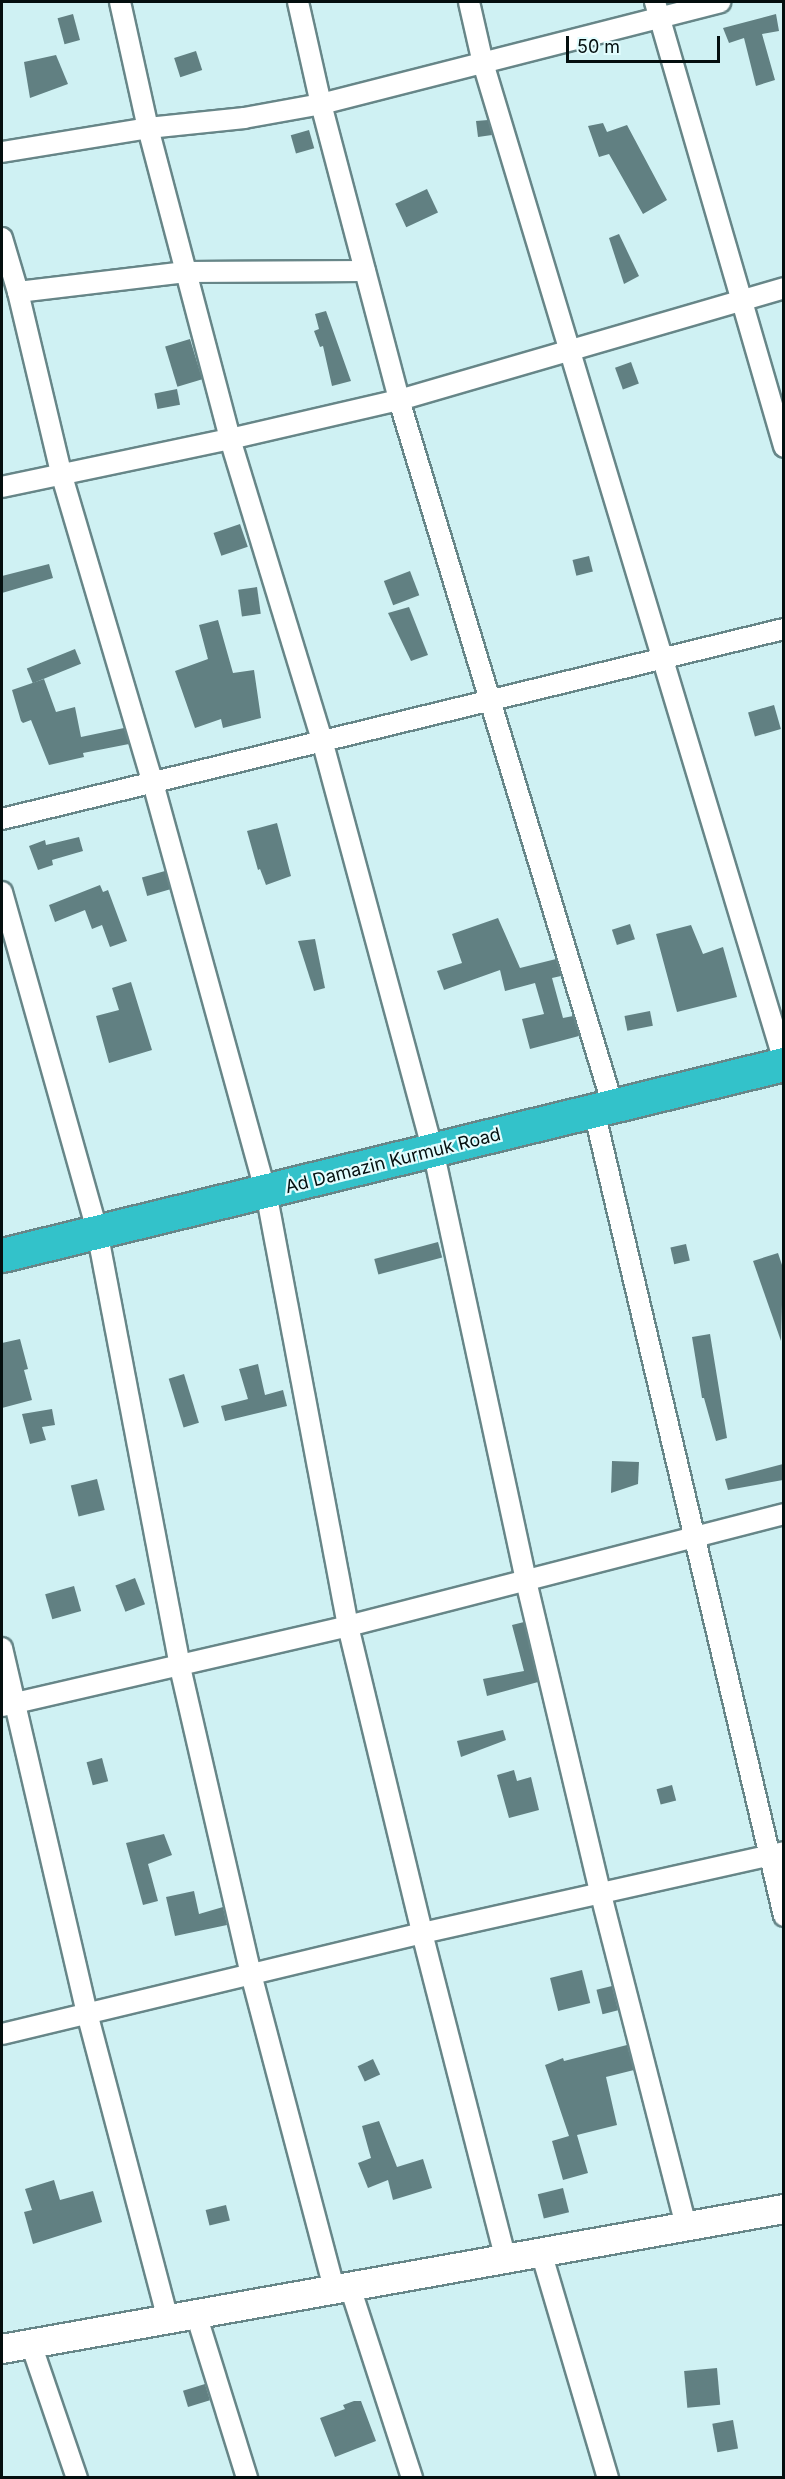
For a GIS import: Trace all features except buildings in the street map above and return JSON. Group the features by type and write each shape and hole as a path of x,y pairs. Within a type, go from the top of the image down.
{"highway":[{"name":"Ad Damazin Kurmuk Road","path":"2,1255 266,1192 783,1062"}],"street":[{"path":"120,2 148,128 230,439 322,740 433,1150 526,1581 600,1891 686,2226"},
{"path":"298,2 321,104 399,400 490,702 603,1108 696,1538 776,1854 783,1916"},
{"path":"469,2 483,63 783,1062"},
{"path":"2,152 148,128 244,118 321,104 483,63 657,9 720,2"},
{"path":"657,9 783,447"},
{"path":"2,238 18,292 61,473 153,783 266,1192 348,1626 422,1933 506,2259"},
{"path":"18,292 186,272 365,271"},
{"path":"2,487 230,439 399,400 783,288"},
{"path":"2,819 783,629"},
{"path":"2,892 97,1231 180,1667 251,1974 342,2288 412,2478"},
{"path":"8,1705 180,1667 348,1626 783,1514"},
{"path":"2,1648 8,1705 168,2319"},
{"path":"2,2034 600,1891 776,1854"},
{"path":"2,2348 783,2209"},
{"path":"541,2252 608,2478"},
{"path":"196,2314 247,2478"},
{"path":"31,2344 77,2478"}]}
